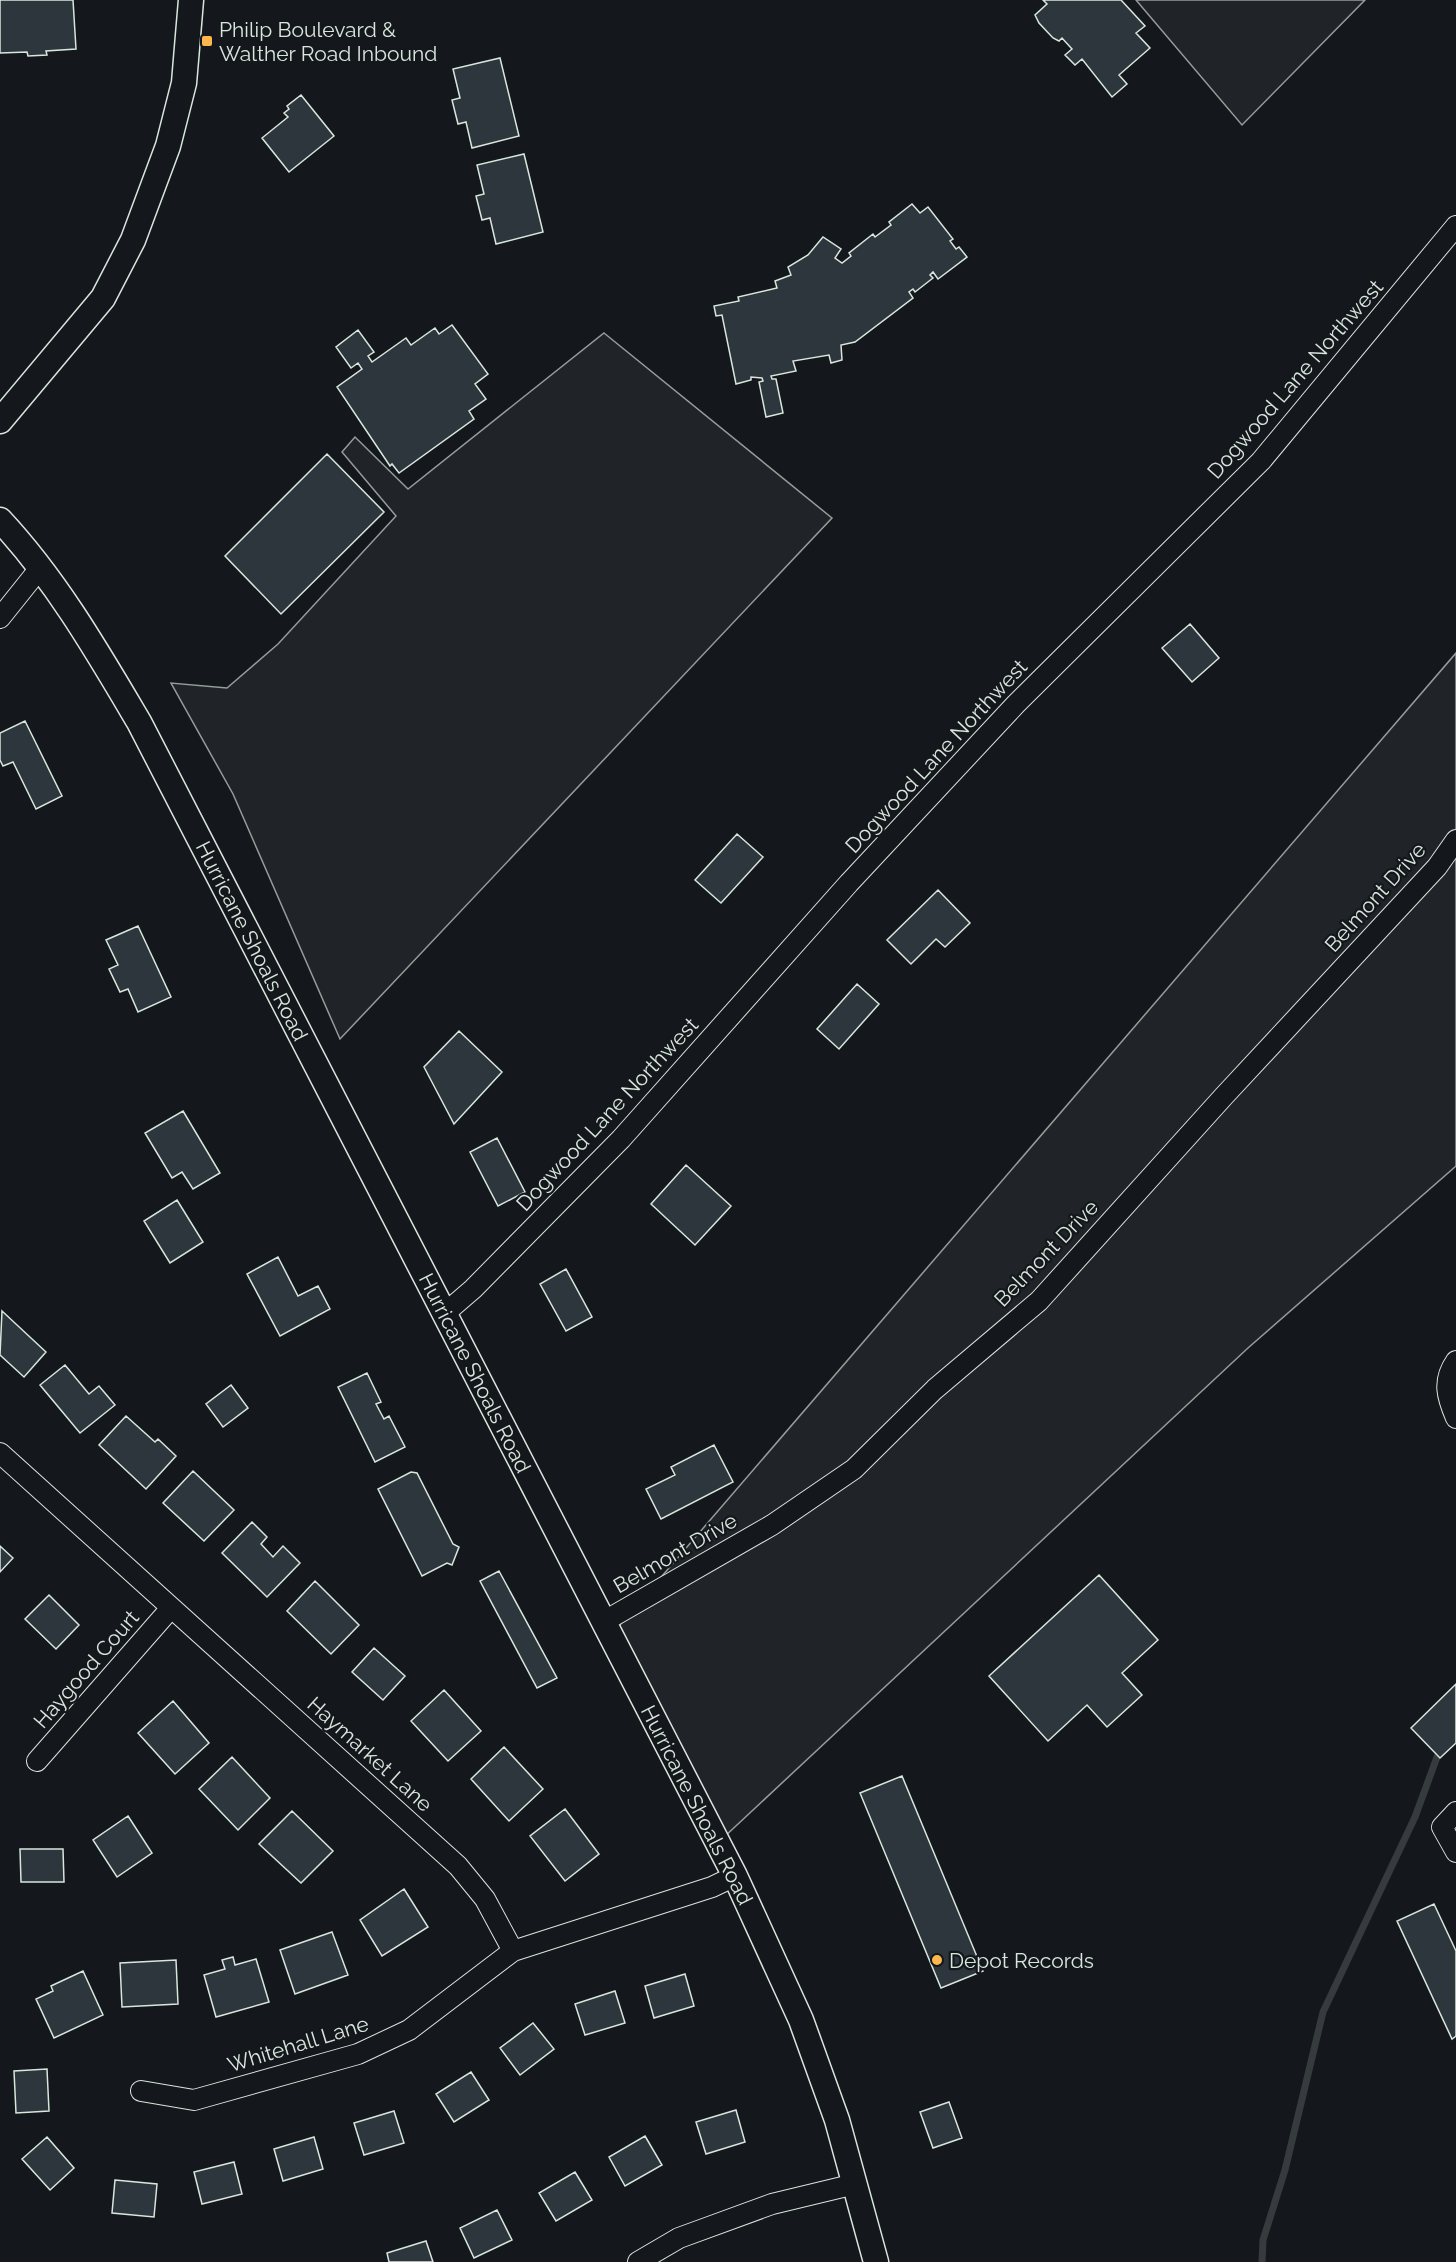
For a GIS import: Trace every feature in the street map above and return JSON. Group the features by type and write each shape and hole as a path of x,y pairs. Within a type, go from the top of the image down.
{"street":[{"path":"0,421 103,298 133,240 168,146 184,83 191,0"},
{"name":"Dogwood Lane Northwest","path":"444,1314 473,1289 621,1139 849,883 1016,704 1261,461 1456,226"},
{"path":"0,404 28,390"},
{"name":"Hurricane Shoals Road","path":"0,520 40,568 84,629 139,722 735,1876 801,2020 837,2120 876,2262"},
{"path":"0,618 40,568"},
{"name":"Belmont Drive","path":"603,1622 772,1525 854,1469 935,1389 1039,1300 1224,1096 1437,867 1456,840"},
{"path":"1456,1361 1446,1384 1447,1397 1456,1418"},
{"name":"Haymarket Lane","path":"0,1453 458,1866 485,1899 513,1951"},
{"name":"Haygood Court","path":"37,1761 171,1608"},
{"path":"1456,1812 1442,1827 1456,1852"},
{"path":"513,1951 712,1887 735,1876"},
{"name":"Whitehall Lane","path":"141,2091 194,2100 358,2054 409,2030 513,1951"},
{"path":"638,2262 679,2238 771,2204 855,2184"}],"shaded area":[{"path":"1136,0 1365,0 1242,125"},
{"path":"604,333 832,518 340,1039 233,794 171,683 227,688 278,644 396,516 342,452 355,437 408,489"},
{"path":"1456,653 1456,1166 1248,1348 723,1838 619,1626"}],"building":[{"path":"0,0 73,0 76,49 46,51 47,55 28,56 27,52 0,53"},
{"path":"1043,0 1121,0 1145,26 1136,33 1150,48 1119,75 1127,84 1112,97 1082,59 1075,65 1065,55 1072,49 1062,38 1059,41 1053,38 1039,23 1035,15 1047,4"},
{"path":"500,58 519,136 472,148 466,122 458,124 452,100 460,98 453,69"},
{"path":"301,95 334,136 289,172 262,138 288,117 284,113 289,109 287,106"},
{"path":"524,154 543,232 496,244 490,218 482,220 476,196 484,194 477,165"},
{"path":"912,204 920,213 928,207 953,239 950,241 956,249 959,247 967,257 938,279 933,272 930,275 933,278 915,292 913,289 909,292 913,298 855,342 841,345 842,360 831,363 829,355 793,361 796,371 771,376 772,379 776,379 783,413 766,417 759,382 763,381 762,378 751,377 751,380 736,384 722,315 716,316 714,306 739,301 738,297 777,288 775,281 791,275 788,267 808,255 823,237 841,249 835,258 842,263 851,256 849,253 873,234 875,237 891,225 889,222"},
{"path":"452,325 488,374 475,384 486,399 469,411 474,419 399,473 392,464 390,466 337,387 362,369 358,363 351,368 336,347 358,330 374,352 368,356 372,362 406,338 411,345 435,328 439,334"},
{"path":"327,454 384,512 281,614 225,556"},
{"path":"1190,624 1219,658 1192,682 1162,648"},
{"path":"25,721 62,796 36,809 13,762 3,766 0,760 0,733"},
{"path":"737,834 763,857 721,903 695,880"},
{"path":"938,890 970,923 945,947 936,939 911,964 887,940"},
{"path":"138,926 171,997 138,1012 128,989 120,992 109,969 118,965 106,940"},
{"path":"857,984 879,1004 839,1049 817,1029"},
{"path":"459,1031 502,1072 454,1124 424,1067"},
{"path":"183,1111 220,1173 193,1189 182,1172 172,1178 145,1133"},
{"path":"497,1138 525,1192 498,1206 470,1152"},
{"path":"686,1165 731,1206 695,1245 651,1204"},
{"path":"177,1200 203,1242 170,1263 144,1221"},
{"path":"278,1257 298,1296 318,1286 330,1309 280,1336 247,1274"},
{"path":"566,1269 592,1317 566,1331 540,1284"},
{"path":"2,1311 46,1352 24,1377 0,1355"},
{"path":"65,1365 89,1394 99,1386 115,1405 80,1433 40,1385"},
{"path":"367,1373 381,1402 376,1404 384,1419 389,1416 405,1447 375,1462 338,1387"},
{"path":"231,1385 248,1408 223,1427 206,1404"},
{"path":"126,1416 155,1442 158,1439 176,1456 146,1489 99,1445"},
{"path":"714,1445 733,1482 661,1519 646,1489 675,1475 671,1467"},
{"path":"193,1471 234,1510 204,1541 163,1503"},
{"path":"411,1472 417,1473 453,1544 459,1547 452,1565 447,1563 422,1576 378,1489"},
{"path":"252,1522 267,1537 261,1544 273,1557 283,1546 300,1563 267,1597 222,1553"},
{"path":"0,1546 13,1558 0,1572"},
{"path":"499,1571 557,1678 537,1688 480,1581"},
{"path":"1099,1575 1158,1640 1122,1673 1142,1695 1107,1727 1087,1705 1048,1741 989,1676"},
{"path":"315,1581 359,1625 331,1654 287,1611"},
{"path":"49,1595 79,1625 56,1649 25,1619"},
{"path":"374,1648 405,1676 383,1700 352,1672"},
{"path":"1456,1684 1456,1743 1440,1758 1411,1728"},
{"path":"444,1690 481,1731 448,1761 411,1721"},
{"path":"173,1701 209,1743 175,1774 138,1733"},
{"path":"504,1747 543,1789 509,1821 471,1779"},
{"path":"232,1757 270,1798 238,1830 199,1789"},
{"path":"902,1776 983,1971 941,1988 860,1793"},
{"path":"565,1809 599,1854 565,1881 530,1836"},
{"path":"292,1811 333,1851 301,1883 259,1844"},
{"path":"128,1816 152,1853 117,1877 93,1840"},
{"path":"20,1849 63,1849 64,1882 21,1882"},
{"path":"404,1889 428,1927 382,1956 360,1920"},
{"path":"1434,1904 1456,1951 1456,2036 1452,2039 1397,1921"},
{"path":"332,1932 348,1975 295,1994 280,1950"},
{"path":"233,1957 235,1965 256,1959 269,2002 216,2017 204,1975 225,1969 222,1960"},
{"path":"176,1960 178,2004 122,2007 120,1963"},
{"path":"83,1971 103,2015 54,2038 36,1999 53,1991 51,1986"},
{"path":"685,1974 694,2006 654,2018 645,1986"},
{"path":"615,1991 625,2023 585,2035 575,2004"},
{"path":"533,2023 554,2049 520,2075 500,2048"},
{"path":"47,2069 49,2111 16,2113 14,2071"},
{"path":"471,2072 489,2100 454,2122 436,2094"},
{"path":"949,2102 962,2138 933,2148 920,2112"},
{"path":"736,2110 745,2142 706,2154 696,2122"},
{"path":"394,2111 404,2143 364,2155 354,2123"},
{"path":"645,2136 662,2165 625,2186 609,2157"},
{"path":"47,2137 74,2168 50,2190 22,2159"},
{"path":"314,2137 323,2169 283,2181 274,2149"},
{"path":"234,2162 242,2194 202,2204 194,2172"},
{"path":"575,2172 592,2200 556,2221 539,2193"},
{"path":"115,2180 157,2184 154,2217 112,2213"},
{"path":"497,2210 512,2240 474,2258 460,2228"},
{"path":"426,2241 433,2262 389,2262 387,2253"}],"waterway":[{"path":"1262,2262 1263,2240 1285,2170 1323,2012 1415,1817 1440,1749"}],"place":[{"name":"Philip Boulevard & Walther Road Inbound","path":"207,41"},
{"name":"Depot Records","path":"937,1960"}]}
